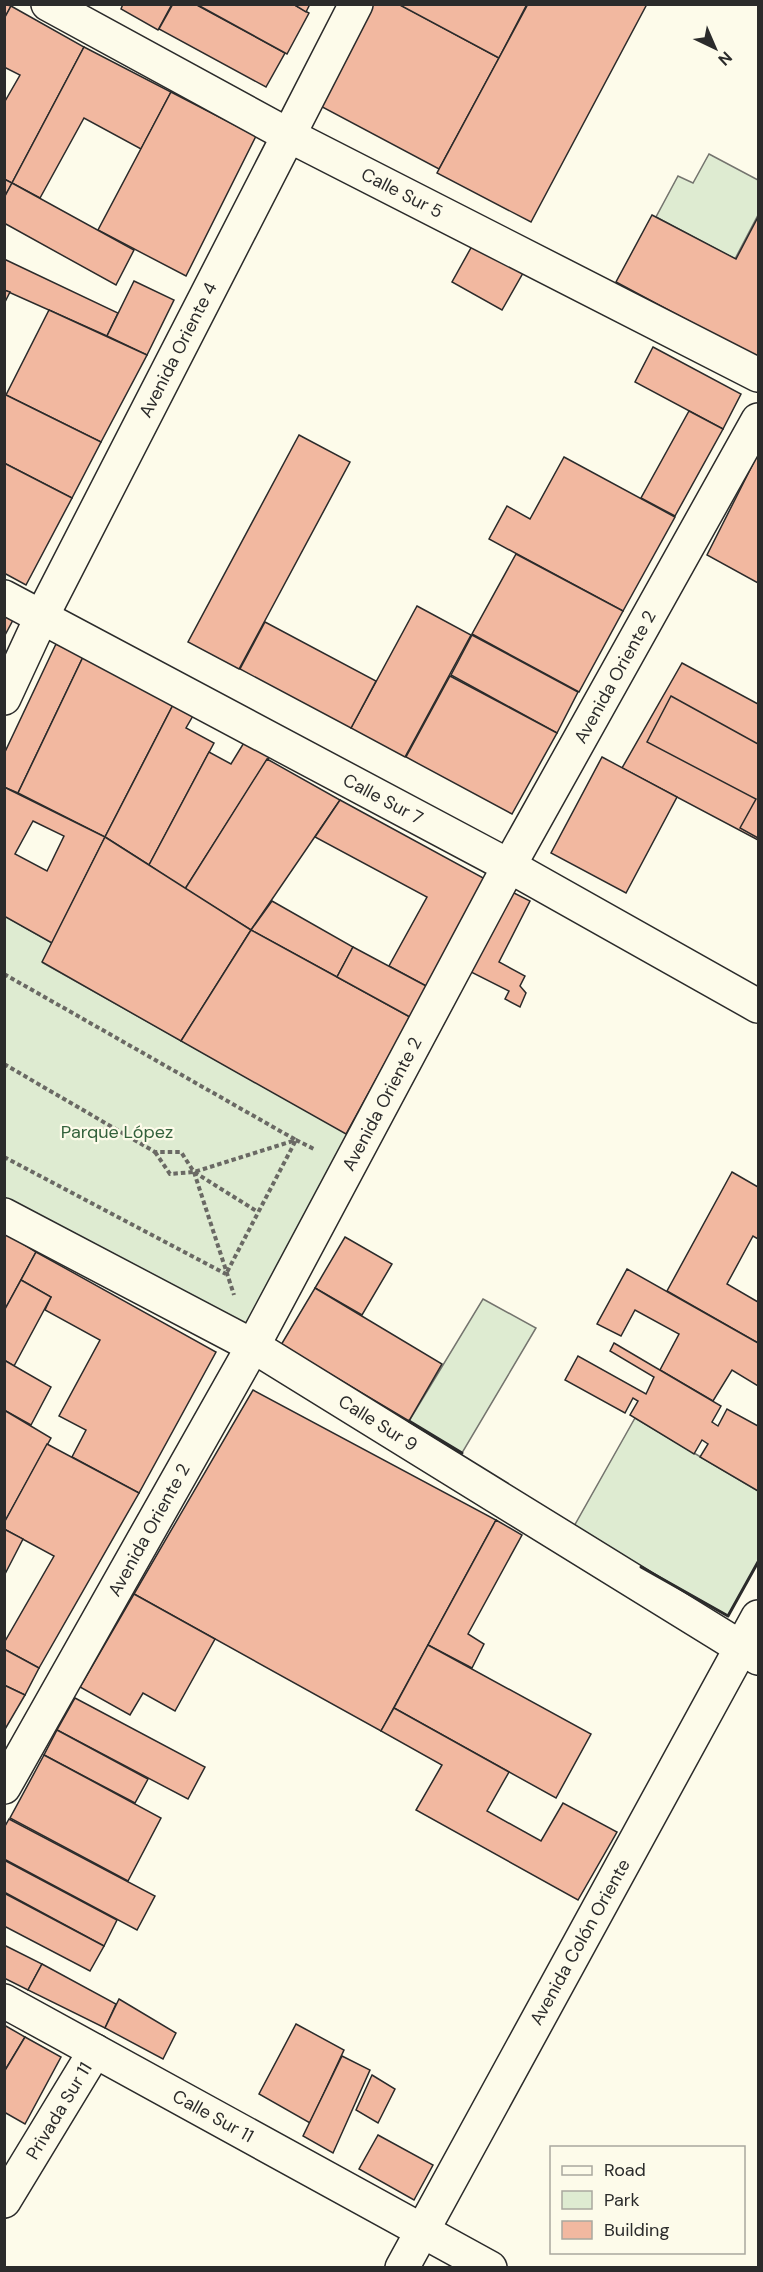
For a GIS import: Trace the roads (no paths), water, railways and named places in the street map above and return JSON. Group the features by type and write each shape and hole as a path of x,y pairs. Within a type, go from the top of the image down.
{"street":[{"name":"Calle Sur 5","path":"48,4 288,135 759,375"},
{"name":"Avenida Oriente 4","path":"4,698 42,616 356,4"},
{"name":"Avenida Oriente 2","path":"4,1787 253,1346 509,866 759,420"},
{"name":"Calle Sur 7","path":"4,597 509,866 759,1006"},
{"name":"Calle Sur 9","path":"4,1215 253,1346 750,1653"},
{"name":"Avenida Colón Oriente","path":"402,2268 750,1653 759,1617"},
{"name":"Calle Sur 11","path":"4,2001 489,2268"},
{"name":"Privada Sur 11","path":"4,2201 95,2051"}],"park label":[{"name":"Parque López","path":"117,1132"}]}
